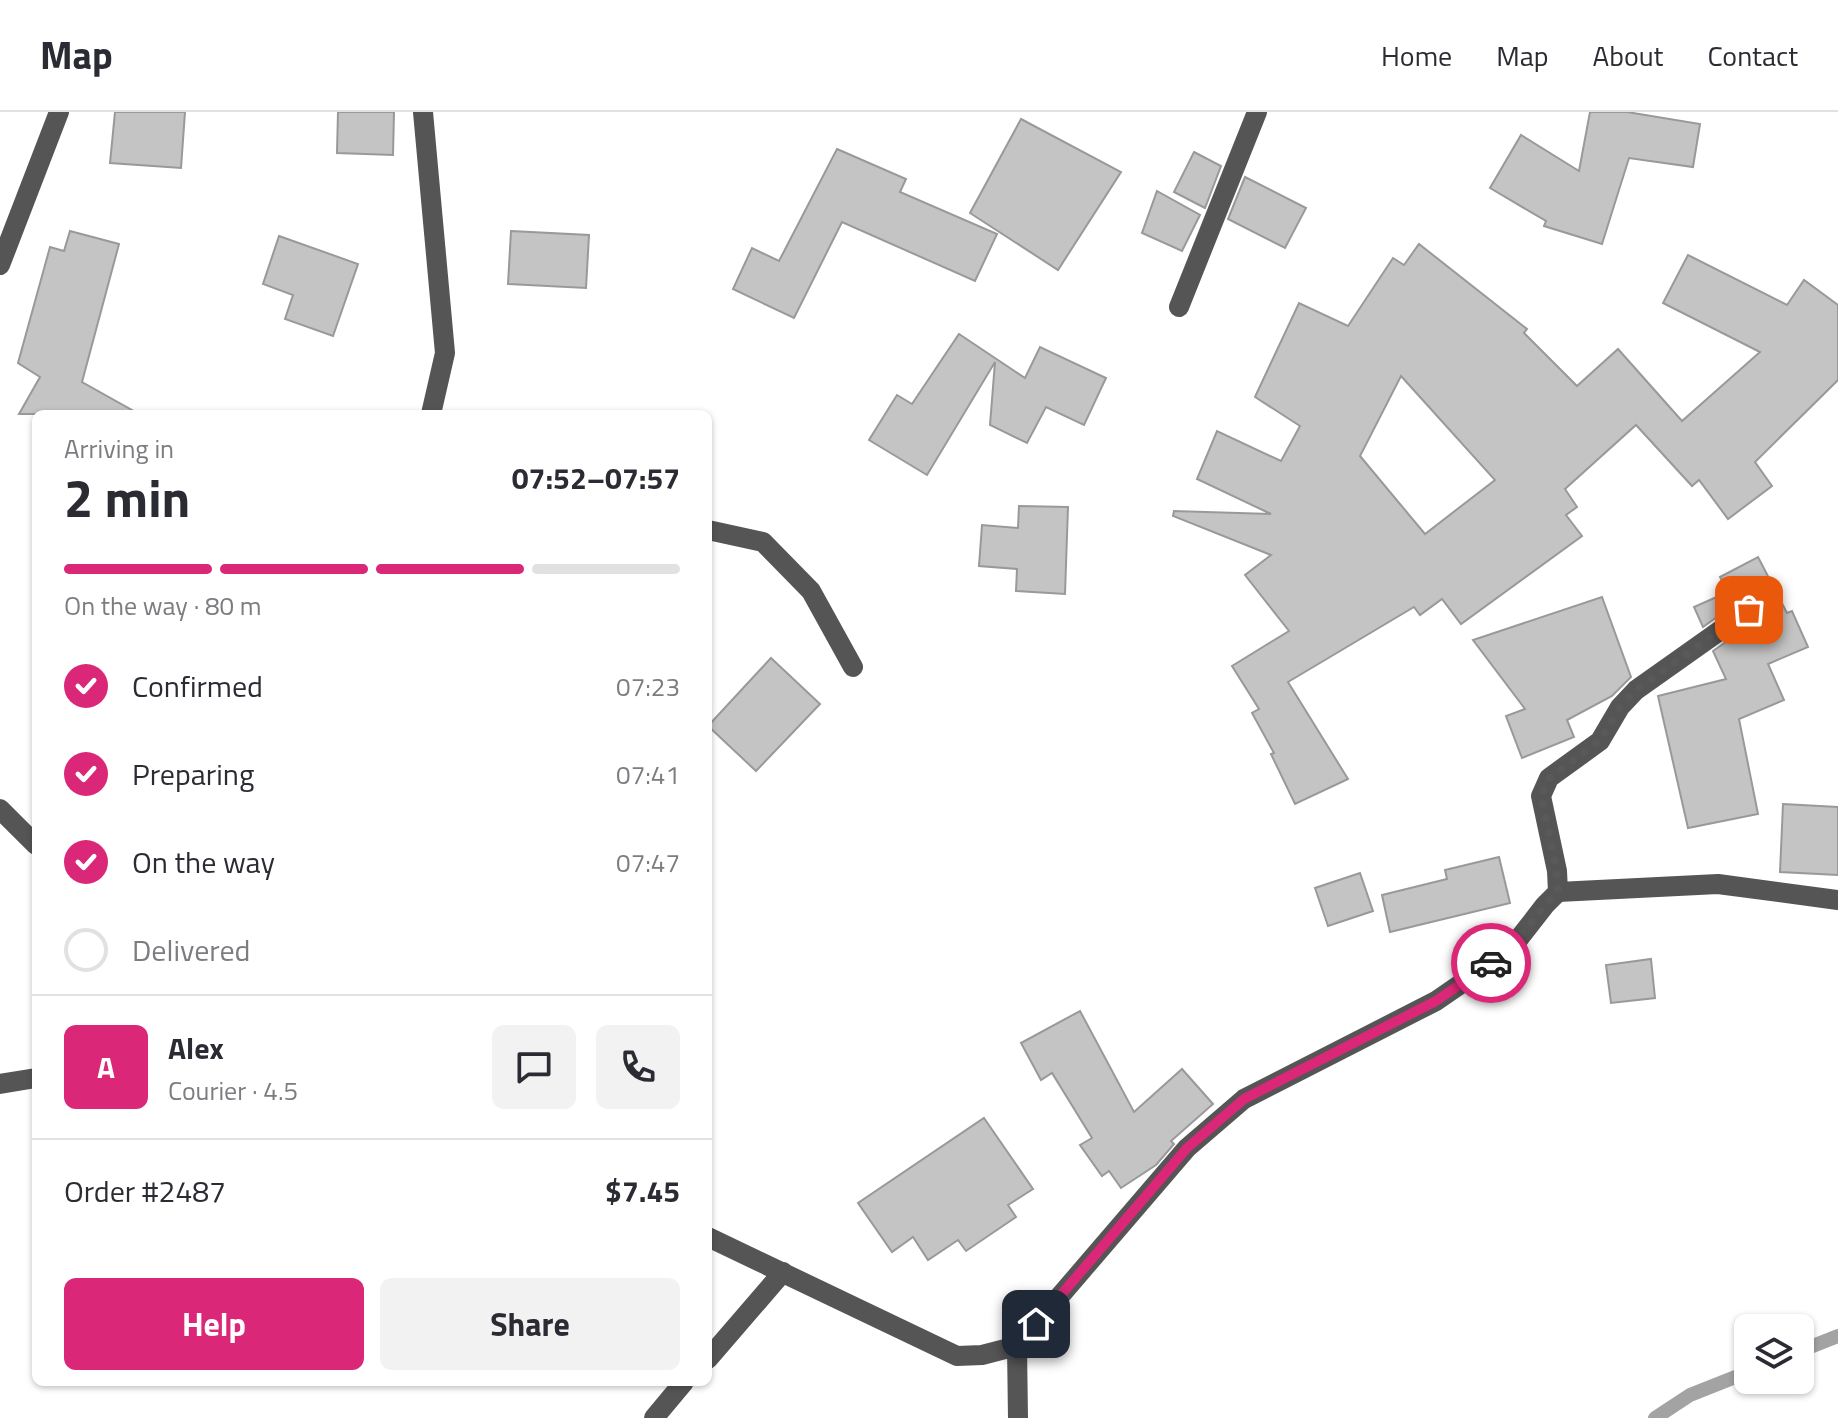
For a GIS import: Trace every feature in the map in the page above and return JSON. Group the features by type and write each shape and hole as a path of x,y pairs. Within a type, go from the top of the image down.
{"street":[{"path":"0,265 59,112"},
{"path":"423,112 445,353 432,410"},
{"path":"1179,307 1257,112"},
{"path":"712,531 763,542 811,591 853,667"},
{"path":"1558,892 1557,871 1541,796 1549,778 1600,741 1620,707 1636,690 1749,610"},
{"path":"0,809 32,841"},
{"path":"712,1239 957,1356 982,1355 1017,1346 1187,1148 1244,1099 1436,1001 1510,950 1558,892 1718,884 1838,900"},
{"path":"0,1084 32,1079"},
{"path":"712,1354 783,1272"},
{"path":"1017,1346 1018,1418"},
{"path":"654,1418 681,1386"}],"building":[{"path":"115,112 185,112 181,168 110,163"},
{"path":"338,112 394,112 393,155 337,153"},
{"path":"1590,112 1627,112 1700,124 1693,167 1629,158 1602,244 1544,226 1546,221 1490,188 1521,135 1579,171"},
{"path":"1021,119 1121,172 1058,270 970,213"},
{"path":"837,149 906,179 900,192 997,234 975,281 842,222 794,318 733,289 752,248 779,261"},
{"path":"1194,152 1221,166 1205,208 1174,192"},
{"path":"1245,177 1306,208 1285,248 1228,219"},
{"path":"1157,191 1200,215 1182,251 1142,233"},
{"path":"70,231 119,244 82,382 132,410 32,410 32,414 19,414 40,377 18,363 50,247 64,251"},
{"path":"511,231 589,235 586,288 508,284"},
{"path":"279,236 358,264 333,336 285,319 293,295 263,284"},
{"path":"1419,244 1527,329 1524,333 1577,386 1618,349 1682,421 1760,352 1663,303 1688,255 1787,305 1804,280 1838,305 1838,380 1755,462 1772,486 1728,519 1699,480 1692,486 1636,425 1565,489 1577,507 1566,515 1582,536 1461,624 1442,599 1420,615 1414,607 1288,682 1348,779 1295,804 1271,754 1274,753 1252,713 1259,709 1232,666 1289,631 1245,575 1271,555 1173,516 1174,511 1271,514 1197,479 1217,431 1281,461 1300,426 1255,397 1299,303 1348,326 1393,258 1404,265","holes":["1401,376 1495,480 1425,534 1360,456"]},
{"path":"959,334 1025,378 1040,347 1106,378 1084,425 1046,407 1027,443 990,425 995,362 927,475 869,440 897,395 912,404"},
{"path":"1019,506 1068,507 1065,594 1016,591 1017,569 979,566 982,525 1018,528"},
{"path":"1758,557 1787,613 1792,611 1808,647 1768,664 1784,700 1739,719 1758,814 1688,828 1658,696 1726,679 1713,651 1757,620 1762,610 1760,603 1754,598 1742,599 1703,627 1694,607 1728,592 1720,577"},
{"path":"1602,597 1631,677 1612,696 1567,720 1574,737 1522,758 1506,716 1525,709 1473,640"},
{"path":"771,658 820,704 756,771 712,730 712,722"},
{"path":"1783,804 1838,807 1838,875 1780,872"},
{"path":"1499,857 1510,903 1390,932 1382,895 1447,879 1445,870"},
{"path":"1360,873 1373,911 1328,926 1315,888"},
{"path":"1651,959 1655,998 1611,1003 1606,965"},
{"path":"1080,1011 1134,1112 1182,1069 1213,1104 1171,1141 1174,1144 1156,1165 1121,1188 1109,1171 1102,1176 1080,1145 1092,1138 1052,1073 1041,1080 1021,1043"},
{"path":"984,1118 1033,1189 1008,1205 1016,1217 966,1251 958,1240 928,1260 913,1237 892,1252 858,1203"}],"waterway":[{"path":"1814,1345 1838,1336"},
{"path":"1655,1418 1690,1395 1734,1378"}],"way so far":[{"path":"1491,963 1510,950 1558,892 1557,871 1541,796 1549,778 1600,741 1620,707 1655,674 1749,610"}],"route":[{"path":"1036,1324 1187,1148 1244,1099 1436,1001 1491,963"}]}
